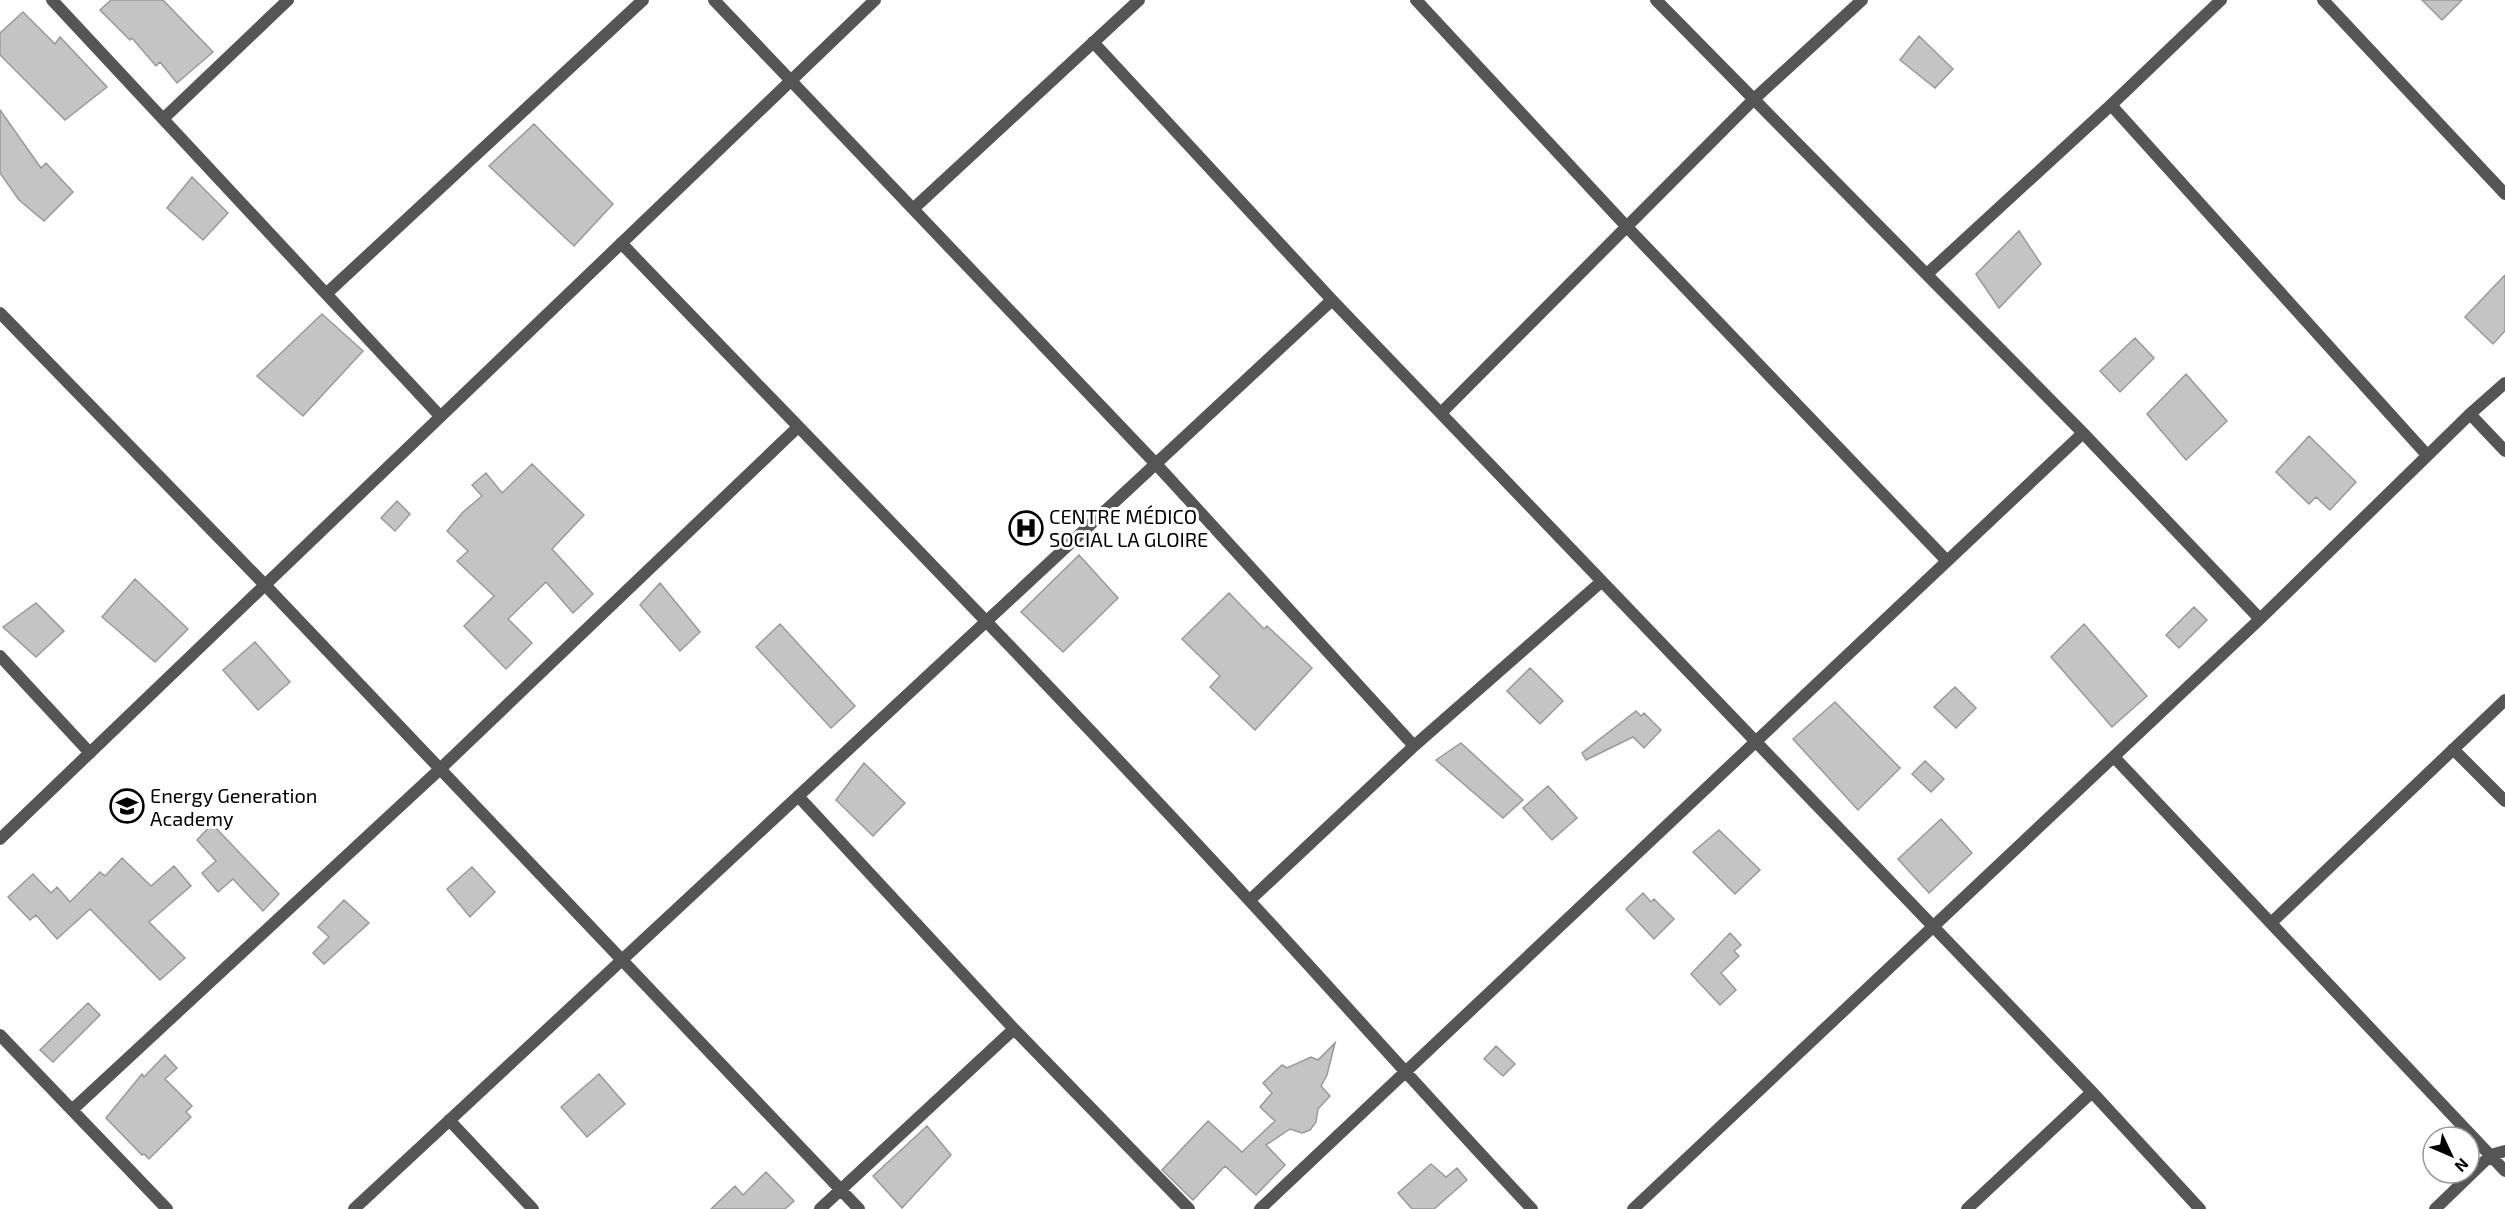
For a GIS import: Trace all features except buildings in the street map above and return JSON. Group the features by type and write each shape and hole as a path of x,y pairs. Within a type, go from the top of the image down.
{"street":[{"path":"52,0 440,416"},
{"path":"163,119 288,0"},
{"path":"326,294 644,0"},
{"path":"714,0 1156,464 1414,746"},
{"path":"0,839 875,0"},
{"path":"913,209 1139,0"},
{"path":"1416,0 1626,226 1947,561"},
{"path":"1656,0 2083,433 2260,619"},
{"path":"1441,412 1753,100 1862,0"},
{"path":"1927,274 2111,105 2221,0"},
{"path":"2323,0 2505,194"},
{"path":"1093,42 1332,300 2092,1092 2200,1209"},
{"path":"2111,105 2427,455"},
{"path":"621,243 986,621 1250,900 1404,1073 1532,1209"},
{"path":"354,1209 1332,300"},
{"path":"0,313 265,585 859,1209"},
{"path":"1632,1209 2260,619 2427,455 2505,383"},
{"path":"2470,414 2505,451"},
{"path":"72,1110 439,770 798,427"},
{"path":"1260,1209 2083,433"},
{"path":"1250,900 1414,746 1601,582"},
{"path":"0,656 90,753"},
{"path":"2271,923 2505,700"},
{"path":"2453,749 2505,801"},
{"path":"2114,757 2505,1171"},
{"path":"798,796 1014,1029 1189,1209"},
{"path":"820,1209 1014,1029"},
{"path":"0,1035 167,1209"},
{"path":"1967,1209 2092,1092"},
{"path":"449,1120 532,1209"},
{"path":"2435,1209 2491,1155 2505,1150"}],"place":[{"name":"CENTRE MÉDICO SOCIAL LA GLOIRE","path":"1026,528"},
{"name":"Energy Generation Academy","path":"127,806"}]}
